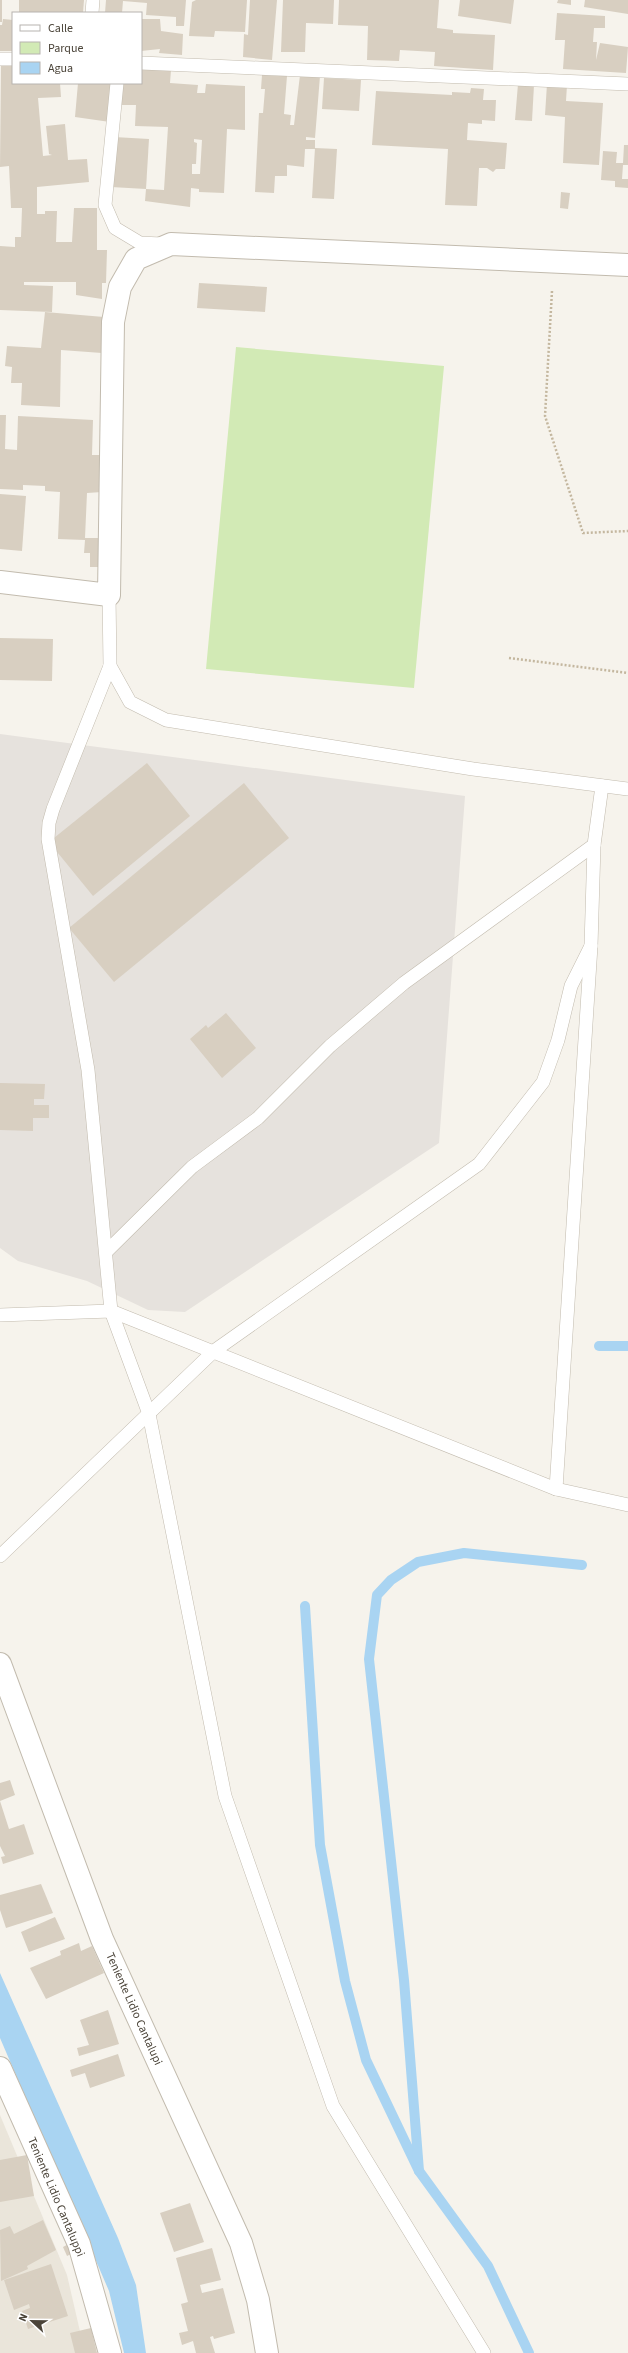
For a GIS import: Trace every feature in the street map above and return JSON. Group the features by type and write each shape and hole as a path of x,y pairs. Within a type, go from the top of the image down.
{"street":[{"path":"0,582 109,595 113,322 120,287 136,259 171,244 628,265"},
{"name":"Teniente Lidio Cantalupi","path":"0,1664 102,1939 240,2244 258,2300 267,2353"},
{"name":"Teniente Lidio Cantaluppi","path":"0,2068 79,2244 110,2353"}],"lane":[{"path":"92,12 93,0"},
{"path":"0,59 12,59"},
{"path":"142,63 628,84"},
{"path":"117,84 105,205 115,228 140,243 171,244"},
{"path":"109,595 110,666 53,809 49,823 48,839 88,1070 112,1311 149,1414 225,1796 333,2106 484,2353"},
{"path":"110,666 130,702 166,720 473,769 628,789"},
{"path":"556,1489 591,946 594,845 602,786"},
{"path":"106,1252 192,1167 258,1118 330,1046 375,1007 404,984 594,845"},
{"path":"0,1556 214,1351 480,1164 543,1082 558,1040 571,986 591,946"},
{"path":"0,1316 112,1311 556,1489 628,1505"}],"path":[{"path":"553,262 546,416 583,533 628,531"},
{"path":"509,658 628,673"}],"shaded area":[{"path":"0,734 465,796 439,1143 185,1312 148,1310 87,1281 18,1261 0,1248"},
{"path":"0,2115 67,2275 85,2353 0,2353"}],"green space":[{"path":"236,347 444,366 414,688 206,669"}],"water":[{"path":"0,1973 118,2238 136,2285 146,2353 124,2353 109,2291 0,2038"}],"building":[{"path":"0,0 2,0 2,22 0,22"},
{"path":"19,0 84,0 83,12 19,12"},
{"path":"106,0 186,0 184,26 176,26 176,17 146,15 147,3 123,1 122,12 105,12"},
{"path":"196,0 247,0 245,32 215,31 214,37 189,36 192,2"},
{"path":"250,0 277,0 272,60 243,57 244,34 248,35"},
{"path":"283,0 334,0 333,24 306,23 305,52 281,52"},
{"path":"339,0 439,0 437,28 453,30 453,33 495,35 493,70 434,66 435,52 400,50 399,61 367,60 368,26 338,25"},
{"path":"460,0 514,0 511,24 458,16"},
{"path":"558,0 571,0 571,5 557,3"},
{"path":"585,0 628,0 628,14 584,7"},
{"path":"557,13 605,16 605,28 594,28 593,42 597,42 596,60 600,43 628,47 626,73 563,69 565,40 555,40"},
{"path":"3,19 12,20 12,51 0,51 0,25 2,25"},
{"path":"142,19 160,19 161,31 183,34 182,55 159,53 160,49 142,51"},
{"path":"1,66 12,66 12,84 60,84 61,97 38,98 43,156 52,155 49,154 46,126 65,124 68,160 87,159 89,182 37,187 37,214 45,214 45,211 57,211 56,242 72,242 74,208 97,208 97,250 107,250 106,283 102,283 102,299 76,295 76,282 24,282 24,285 53,286 52,312 0,310 0,246 15,247 15,237 21,237 22,208 11,208 9,166 0,167"},
{"path":"142,69 171,70 170,83 198,85 197,93 205,93 206,84 245,86 245,130 227,129 224,193 199,192 199,189 191,188 190,207 145,201 146,189 164,190 168,127 135,126 136,105 119,105 120,84 142,84","holes":["194,139 202,140 200,174 192,174 192,164 196,164 197,143 194,142"]},
{"path":"262,75 287,76 284,114 291,115 290,125 294,125 300,75 320,76 315,138 306,137 306,140 315,140 315,149 305,149 304,167 287,165 287,176 275,176 274,193 255,192 259,113 263,113 265,89 261,89"},
{"path":"324,78 361,80 359,111 322,109"},
{"path":"78,84 113,84 110,122 75,117"},
{"path":"518,84 534,85 532,121 515,120"},
{"path":"547,84 567,85 566,101 603,103 599,165 563,163 565,117 545,115"},
{"path":"471,88 484,89 483,100 496,100 495,121 482,120 482,124 468,123 467,140 507,143 505,169 496,169 493,172 487,168 479,168 477,206 445,205 448,149 372,145 376,91 452,95 452,92 470,93"},
{"path":"114,137 149,139 146,189 111,187"},
{"path":"624,145 628,145 628,165 623,165 622,179 628,179 628,188 615,187 615,181 601,180 603,151 617,152 616,163 623,163"},
{"path":"315,148 337,149 334,199 312,198"},
{"path":"561,192 570,193 568,209 560,208"},
{"path":"199,283 267,287 265,312 197,308"},
{"path":"45,312 104,317 102,353 61,350 60,407 21,405 22,383 11,383 12,367 5,366 7,346 41,348"},
{"path":"0,415 6,415 5,449 17,450 18,416 93,420 92,455 103,455 102,492 87,493 85,538 103,538 101,567 90,567 90,553 84,553 85,540 58,539 60,492 45,491 45,486 23,485 23,490 0,489"},
{"path":"0,494 26,496 22,551 0,549"},
{"path":"0,638 53,639 52,681 0,680"},
{"path":"147,763 190,816 93,896 49,842"},
{"path":"244,783 289,838 114,982 69,928"},
{"path":"226,1013 256,1048 222,1078 190,1039 206,1025 208,1028"},
{"path":"0,1083 45,1084 44,1099 34,1099 34,1105 49,1105 49,1118 33,1118 33,1131 0,1130"},
{"path":"10,1780 15,1795 0,1801 0,1783"},
{"path":"0,1801 9,1829 24,1824 34,1854 3,1864 1,1857 5,1856 0,1846"},
{"path":"41,1884 53,1913 6,1928 0,1910 0,1895"},
{"path":"55,1917 65,1939 29,1952 21,1932"},
{"path":"79,1943 81,1951 92,1946 104,1973 46,1999 30,1968 61,1955 60,1951"},
{"path":"108,2010 119,2044 79,2056 77,2048 89,2045 80,2020"},
{"path":"118,2054 125,2076 90,2088 85,2073 72,2077 70,2070"},
{"path":"27,2155 34,2196 0,2202 0,2160"},
{"path":"190,2203 204,2242 174,2252 160,2213"},
{"path":"43,2220 56,2250 27,2266 28,2269 1,2281 0,2230 10,2226 14,2234"},
{"path":"74,2241 79,2250 67,2256 63,2247"},
{"path":"212,2248 221,2280 200,2285 202,2293 223,2288 235,2333 214,2339 213,2336 210,2337 215,2353 196,2353 193,2341 182,2345 179,2333 188,2331 181,2304 188,2302 176,2258"},
{"path":"51,2264 68,2316 28,2329 22,2311 30,2308 29,2304 14,2310 4,2280"},
{"path":"91,2328 97,2353 75,2353 70,2333"}],"waterway":[{"path":"599,1346 628,1346"},
{"path":"419,2171 404,1980 369,1659 377,1595 391,1580 418,1562 464,1553 582,1565"},
{"path":"305,1606 320,1845 345,1981 366,2060 419,2171 488,2266 529,2353"}]}
